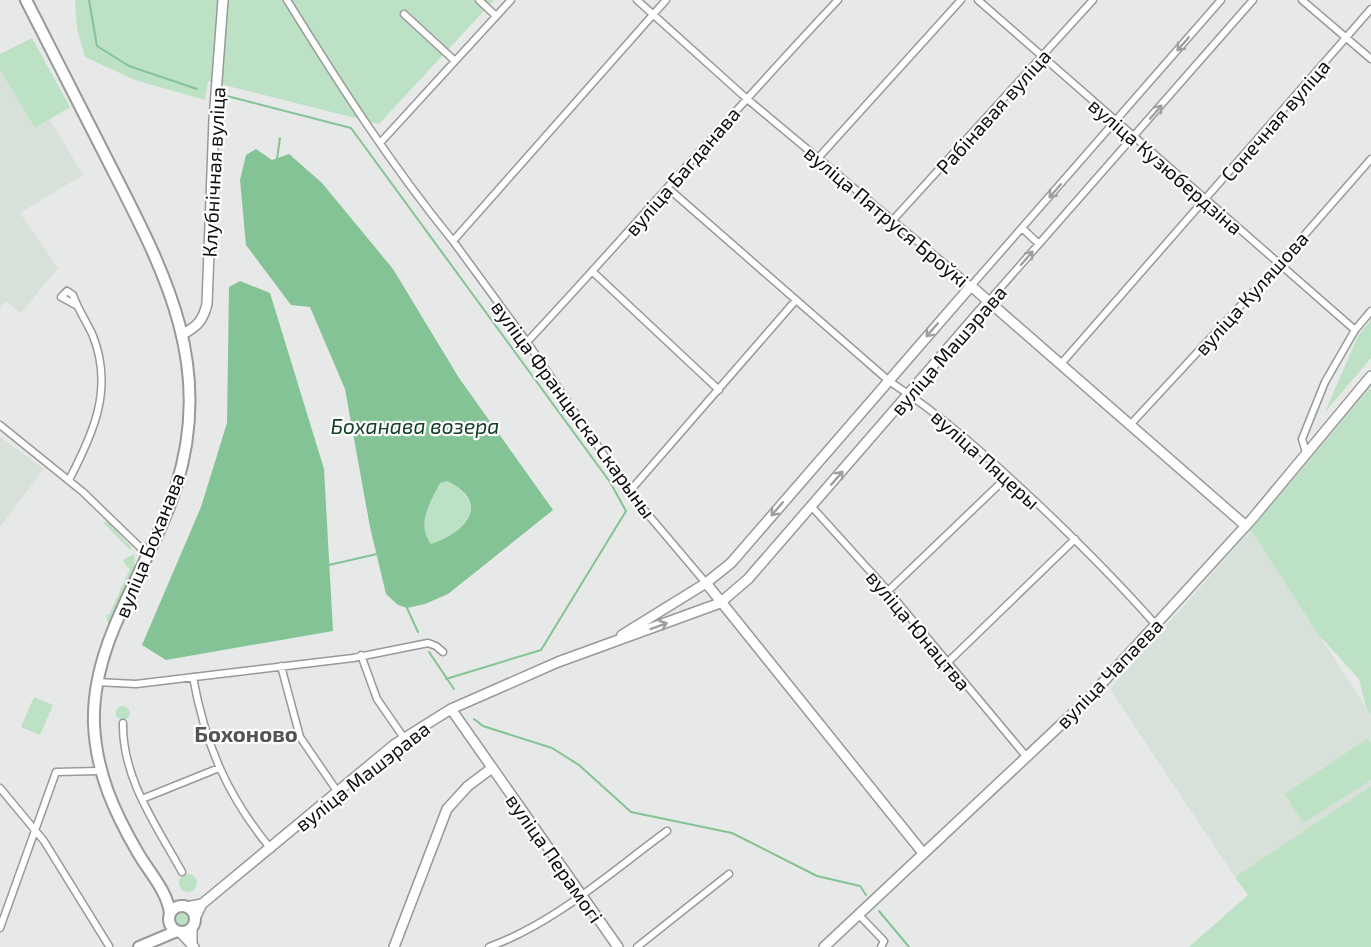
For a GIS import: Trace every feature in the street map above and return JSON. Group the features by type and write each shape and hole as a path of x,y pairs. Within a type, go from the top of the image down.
{"main road":[{"name":"вуліца Боханава","path":"26,0 154,252 174,300 183,334 189,372 187,442 176,488 110,640 96,682 94,724 99,771 115,810 165,898 169,916"},
{"path":"139,947 151,940 178,932 193,922 192,911 165,898"},
{"path":"151,940 174,909 184,906"},
{"path":"169,916 170,924 178,932"}],"street":[{"name":"Клубнічная вуліца","path":"183,334 196,328 203,318 207,304 214,120 223,0"},
{"path":"287,0 357,114 380,143 407,185 453,241 666,0"},
{"path":"479,0 496,16"},
{"path":"380,143 511,0"},
{"name":"вуліца Пятруся Броўкі","path":"637,0 746,98 971,286 1246,526"},
{"name":"вуліца Багданава","path":"527,342 669,189 746,98 837,0"},
{"path":"819,157 961,0"},
{"name":"вуліца Кузюбердзіна","path":"978,0 1355,330"},
{"name":"Рабінавая вуліца","path":"892,221 1093,0"},
{"name":"вуліца Машэрава","path":"604,646 706,583 731,563 1221,0"},
{"name":"вуліца Машэрава","path":"193,922 202,904 404,738 451,709 494,688 720,603 748,579 1253,0"},
{"path":"1302,0 1371,59"},
{"name":"Сонечная вуліца","path":"1060,365 1371,9"},
{"path":"404,14 455,61"},
{"name":"вуліца Куляшова","path":"1130,425 1279,264 1371,159"},
{"name":"вуліца Пяцеры","path":"669,189 889,381 910,393 960,433 1075,539 1156,624"},
{"path":"1022,228 1039,244"},
{"name":"вуліца Францыска Скарыны","path":"453,241 527,342 629,492 706,583 923,853"},
{"path":"593,272 719,390"},
{"path":"629,492 796,300"},
{"path":"69,480 98,420 102,386 93,336 76,304"},
{"path":"1306,452 1302,439 1325,382 1355,330 1371,311"},
{"name":"вуліца Чапаева","path":"824,947 860,916 1025,755 1084,703 1246,526 1371,376"},
{"path":"0,425 69,480 148,556"},
{"path":"888,591 1008,476"},
{"name":"вуліца Юнацтва","path":"812,507 888,591 1025,755"},
{"path":"947,663 1075,539"},
{"path":"96,682 136,684 362,655 428,644 436,646 443,652"},
{"path":"362,655 377,699 404,738"},
{"path":"281,666 300,737 337,791"},
{"path":"193,677 208,741 219,768 235,801 271,849"},
{"name":"вуліца Перамогі","path":"451,709 618,947"},
{"path":"123,723 127,762 142,799 182,872"},
{"path":"142,799 219,768"},
{"path":"393,947 447,809 468,786 492,768"},
{"path":"0,928 56,772 99,771"},
{"path":"0,788 44,841 109,946"},
{"path":"489,947 514,936 581,894 667,831"},
{"path":"637,947 729,874"},
{"name":"вуліца Машэрава","path":"184,906 202,904"},
{"path":"860,916 882,944 890,947"},
{"path":"193,922 193,945"},
{"path":"178,932 193,945"}],"shaded area":[{"path":"75,0 494,0 379,124 208,81 205,100 135,80 85,57 77,29"},
{"path":"32,38 70,107 35,128 0,70 0,54"},
{"path":"0,70 35,127 50,120 83,175 20,213 58,268 21,313 6,301 0,307"},
{"path":"1371,320 1371,358 1325,412 1358,336"},
{"path":"1371,387 1371,715 1366,707 1359,679 1318,634 1251,530"},
{"path":"0,437 44,469 0,527"},
{"path":"447,480 468,498 471,508 469,517 454,533 431,545 425,530 426,514 440,483"},
{"path":"103,522 108,522 131,547 131,551"},
{"path":"1251,530 1371,715 1371,786 1235,877 1110,689"},
{"path":"134,554 135,571 111,622 108,623 106,616 109,615 130,569 123,560"},
{"path":"34,697 53,705 40,735 21,727"},
{"path":"120,706 126,706 130,713 126,720 120,720 116,716 116,710"},
{"path":"1367,739 1371,744 1371,780 1303,823 1285,794"},
{"path":"1371,786 1371,947 1189,947 1248,895 1235,877"},
{"path":"188,874 194,877 197,883 194,889 188,892 182,889 179,883 182,877"},
{"path":"181,909 188,912 191,919 188,926 181,929 174,926 171,919 174,912"}],"water":[{"name":"Боханава возера","path":"256,149 272,160 289,154 322,183 393,269 459,378 553,510 448,594 425,604 407,608 398,605 386,594 370,527 345,389 310,307 291,305 246,245 240,180 246,155","holes":["447,481 461,489 471,507 469,516 455,532 431,544 425,529 426,514 440,483"]},
{"name":"Боханава возера","path":"240,281 270,293 324,469 333,631 166,660 142,645 201,507 227,423 229,287"}],"waterway":[{"path":"89,0 97,46 129,66 197,89"},
{"path":"227,96 351,128 610,482 626,511 541,650 446,679"},
{"path":"277,159 280,138"},
{"path":"329,565 377,554"},
{"path":"407,608 418,632"},
{"path":"429,652 454,689"},
{"path":"474,719 483,726 552,748 579,765 631,812 732,833 817,876 860,886 866,895"},
{"path":"879,911 909,947"}],"district":[{"name":"Бохоново","path":"246,733"}]}
